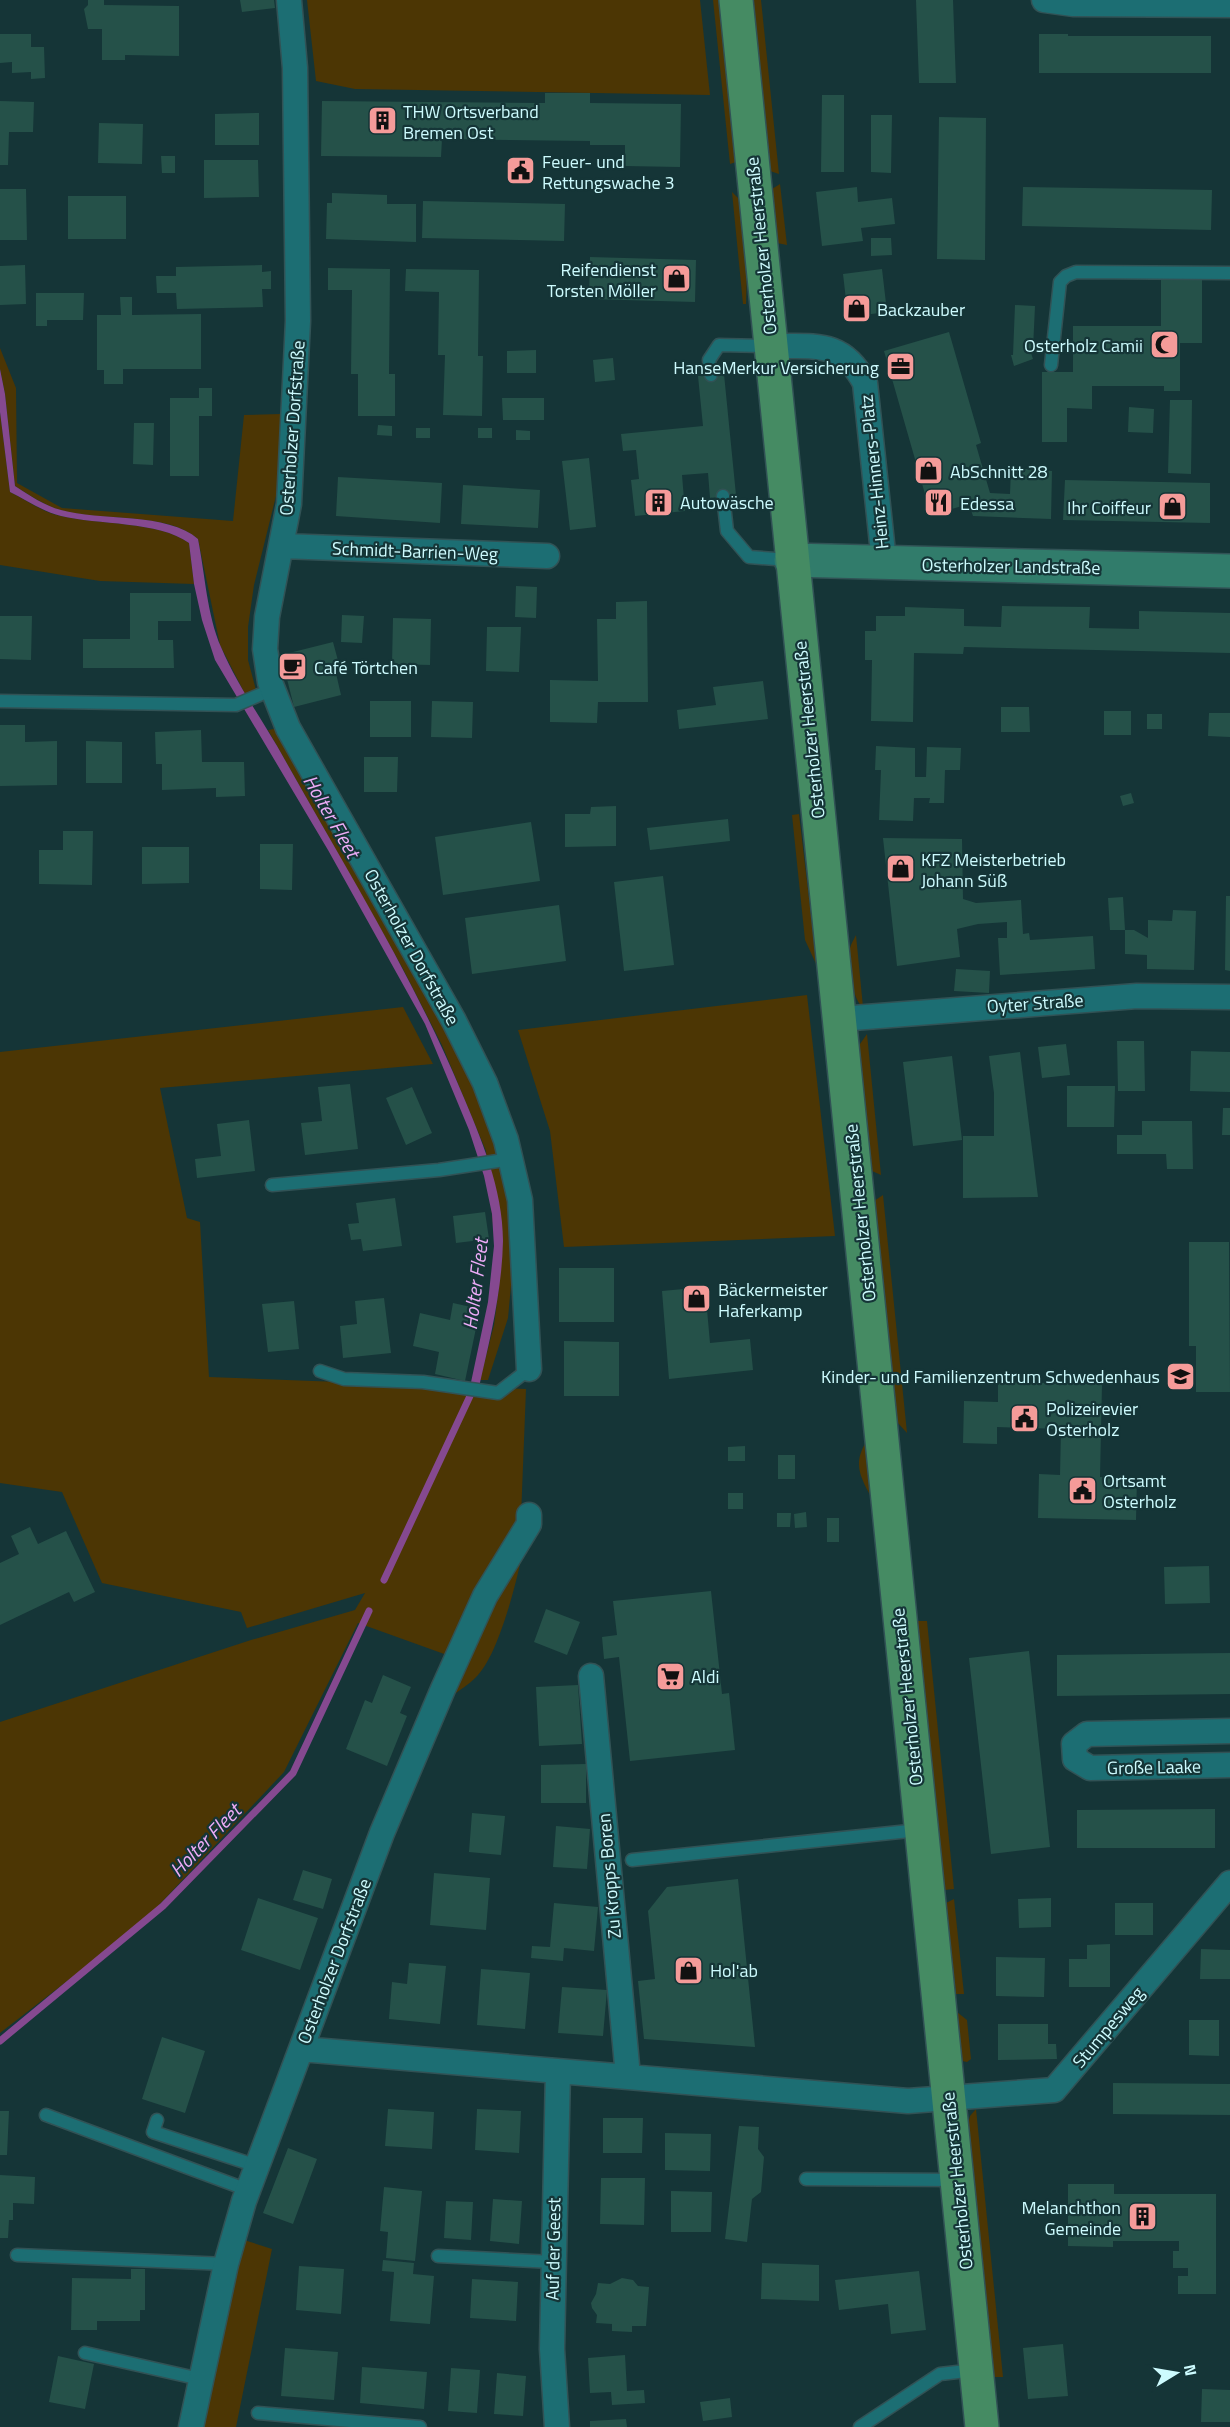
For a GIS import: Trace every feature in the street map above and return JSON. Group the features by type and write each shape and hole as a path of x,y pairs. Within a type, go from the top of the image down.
{"main road":[{"name":"Osterholzer Heerstraße","path":"736,0 982,2427"},
{"name":"Osterholzer Landstraße","path":"791,560 1230,571"}],"street":[{"name":"Osterholzer Dorfstraße","path":"289,0 295,68 298,321 290,504 267,617 265,649 273,689 288,728 459,1032 485,1083 506,1140 502,1161 520,1200 529,1369"},
{"path":"1044,0 1073,4 1230,5"},
{"name":"Heinz-Hinners-Platz","path":"771,346 823,347 835,350 844,355 859,371 865,382 884,562"},
{"name":"Schmidt-Barrien-Weg","path":"282,546 548,556"},
{"name":"Oyter Straße","path":"840,1019 1137,996 1230,997"},
{"name":"Osterholzer Dorfstraße","path":"191,2427 232,2235 248,2190 382,1833 485,1596 529,1524 530,1515"},
{"name":"Zu Kropps Boren","path":"591,1676 628,2076"},
{"name":"Große Laake","path":"1230,1731 1087,1734 1074,1744 1075,1759 1089,1768 1230,1765"},
{"name":"Stumpesweg","path":"949,2098 1054,2090 1230,1883"},
{"path":"301,2049 908,2101 949,2098"},
{"name":"Auf der Geest","path":"556,2427 552,2349 558,2072"}],"lane":[{"path":"1051,365 1060,282 1066,276 1076,272 1230,273"},
{"path":"711,375 709,360 719,345 771,346"},
{"path":"723,496 727,531 748,557 791,560"},
{"path":"0,701 227,705 245,701 273,689"},
{"path":"272,1185 502,1161"},
{"path":"320,1371 344,1379 423,1382 498,1393 529,1369"},
{"path":"632,1860 920,1830"},
{"path":"46,2115 248,2190"},
{"path":"157,2120 153,2132 257,2166"},
{"path":"806,2179 957,2180"},
{"path":"17,2255 226,2264"},
{"path":"438,2256 553,2262"},
{"path":"85,2353 200,2379"},
{"path":"860,2427 940,2374 976,2370"},
{"path":"258,2413 420,2427"}],"shaded area":[{"path":"307,0 700,0 710,95 355,89 316,81"},
{"path":"713,0 720,0 736,162 730,164"},
{"path":"753,0 761,0 779,174 770,171"},
{"path":"780,184 787,245 777,243 772,189"},
{"path":"732,192 740,200 747,268 746,304 743,304"},
{"path":"0,348 16,388 17,483 62,508 233,521 244,415 281,414 277,492 254,585 248,627 248,660 256,690 245,694 220,645 198,539 185,530 169,524 76,514 60,510 42,503 15,486 0,369"},
{"path":"0,369 15,486 43,503 61,510 151,521 185,530 198,539 212,622 228,662 378,923 442,1048 490,1164 502,1222 502,1260 498,1297 479,1387 470,1387 488,1302 494,1246 492,1214 484,1176 469,1130 425,1024 328,850 215,660 202,620 194,584 189,543 176,536 145,527 61,516 10,492 0,412"},
{"path":"0,412 10,492 55,514 76,519 145,527 176,536 189,543 194,584 100,581 0,565"},
{"path":"279,728 470,1070 496,1139 507,1189 513,1233 512,1275 508,1318 488,1380 480,1380 494,1325 499,1287 486,1151 442,1045 402,967 268,730"},
{"path":"799,814 817,966 805,940 792,815"},
{"path":"856,935 863,1007 856,997 849,970 850,948"},
{"path":"807,995 835,1236 564,1247 550,1131 518,1030"},
{"path":"403,1007 433,1064 160,1088 187,1218 200,1222 209,1377 526,1389 521,1517 447,1655 358,1623 284,1772 142,1923 0,2033 0,1722 251,1640 355,1610 365,1593 247,1628 241,1612 102,1583 62,1492 0,1483 0,1052"},
{"path":"867,1034 881,1175 872,1171 860,1058 860,1044"},
{"path":"883,1195 907,1433 897,1422 874,1201"},
{"path":"866,1442 871,1497 859,1464"},
{"path":"518,1549 522,1555 499,1636 478,1675 456,1693 452,1691"},
{"path":"917,1621 927,1621 954,1889 944,1890"},
{"path":"954,1899 964,1994 956,1994 946,1903"},
{"path":"957,2012 967,2020 971,2059 967,2062 962,2061"},
{"path":"976,2109 1003,2377 994,2377 968,2124 970,2116"},
{"path":"241,2239 272,2249 236,2427 199,2427"}],"building":[{"path":"88,0 104,0 104,5 179,6 179,56 125,55 125,60 102,60 102,29 88,29 84,9 88,5"},
{"path":"240,0 274,0 275,8 242,12"},
{"path":"916,0 953,0 956,83 919,83"},
{"path":"0,34 31,34 31,47 44,47 45,78 31,79 31,72 12,73 12,62 0,63"},
{"path":"1039,34 1211,36 1211,73 1039,73"},
{"path":"545,93 590,93 590,103 681,104 680,167 625,166 625,145 590,145 590,141 442,139 441,157 321,156 322,101 545,103"},
{"path":"822,95 844,95 844,172 821,172"},
{"path":"0,101 34,102 33,132 9,132 8,165 0,165"},
{"path":"259,113 259,145 215,145 215,114"},
{"path":"871,115 892,115 891,173 871,172"},
{"path":"939,117 986,118 985,260 937,259"},
{"path":"99,123 143,124 142,164 98,163"},
{"path":"161,156 175,156 175,173 162,173"},
{"path":"204,160 258,160 259,197 204,198"},
{"path":"857,187 858,202 892,198 895,224 861,228 863,241 822,246 816,192"},
{"path":"1023,187 1212,190 1211,230 1022,226"},
{"path":"0,189 26,189 27,240 0,240"},
{"path":"332,193 387,195 387,204 416,204 416,242 326,239 327,203 332,203"},
{"path":"68,196 126,196 126,239 68,239"},
{"path":"423,201 565,204 564,241 422,238"},
{"path":"871,238 891,238 892,255 871,256"},
{"path":"590,257 696,260 695,302 589,299"},
{"path":"25,265 26,304 0,305 0,266"},
{"path":"262,265 262,272 271,271 271,289 262,289 263,307 177,309 176,293 157,293 156,276 176,276 176,267"},
{"path":"328,268 390,269 389,374 395,374 395,416 358,416 358,374 351,374 352,290 328,290"},
{"path":"406,269 479,270 478,356 483,356 482,416 443,415 445,355 438,355 439,292 405,291"},
{"path":"882,269 887,312 848,317 843,274"},
{"path":"1161,279 1202,279 1202,343 1180,343 1180,391 1164,391 1164,386 1092,386 1092,409 1067,408 1067,442 1042,442 1042,372 1073,372 1073,326 1161,326"},
{"path":"36,293 84,293 83,320 47,320 47,326 36,326"},
{"path":"120,297 132,297 132,315 201,314 201,369 123,369 123,384 104,384 104,370 97,370 97,315 121,315"},
{"path":"1015,305 1035,306 1033,349 1030,350 1033,359 1014,366 1011,355 1013,355"},
{"path":"949,332 981,443 976,445 990,493 1010,494 1011,468 1052,471 1051,519 973,516 969,504 931,515 884,351"},
{"path":"536,350 536,373 507,373 507,351"},
{"path":"613,358 615,380 595,382 593,360"},
{"path":"724,374 736,495 710,498 708,473 682,475 685,511 635,516 631,480 639,479 636,450 623,451 621,434 703,426 698,376"},
{"path":"199,388 212,388 212,416 199,416 199,476 170,476 170,398 199,398"},
{"path":"502,398 544,398 544,420 503,420"},
{"path":"1170,400 1192,400 1191,474 1168,473"},
{"path":"1129,407 1154,409 1153,433 1128,432"},
{"path":"134,423 154,423 153,465 133,464"},
{"path":"378,425 392,426 392,436 377,435"},
{"path":"416,428 430,428 430,438 416,438"},
{"path":"478,428 492,428 492,438 478,438"},
{"path":"516,430 530,431 530,440 516,440"},
{"path":"589,458 596,527 570,530 562,461"},
{"path":"338,477 442,483 440,523 336,516"},
{"path":"1065,480 1210,483 1210,523 1063,520"},
{"path":"463,485 540,490 538,528 461,524"},
{"path":"516,586 537,587 536,618 515,617"},
{"path":"130,593 191,593 191,621 158,621 158,640 173,640 174,668 83,668 83,639 130,639"},
{"path":"647,601 648,702 598,702 597,723 550,722 550,680 598,681 597,619 616,619 616,602"},
{"path":"1002,606 1090,607 1089,628 1139,629 1139,611 1230,613 1230,653 964,647 963,654 914,653 913,722 871,721 872,660 865,660 865,631 876,631 876,616 905,616 905,607 964,609 964,626 1001,627"},
{"path":"342,615 364,616 362,643 341,642"},
{"path":"0,616 32,616 31,660 0,659"},
{"path":"393,618 431,619 430,665 392,664"},
{"path":"487,627 521,627 519,672 486,671"},
{"path":"333,642 340,668 335,669 341,695 294,707 281,655"},
{"path":"763,681 768,719 679,729 677,710 716,705 713,687"},
{"path":"370,701 411,701 411,737 370,737"},
{"path":"432,701 473,702 472,738 431,737"},
{"path":"1001,707 1029,707 1030,732 1001,732"},
{"path":"1104,711 1131,711 1131,735 1104,735"},
{"path":"1209,713 1230,713 1230,737 1208,736"},
{"path":"1147,714 1162,714 1162,729 1147,729"},
{"path":"0,725 25,725 25,742 57,741 57,785 0,786"},
{"path":"201,730 202,762 244,762 245,796 216,797 216,788 162,790 162,764 156,764 155,732"},
{"path":"86,741 122,742 122,783 86,783"},
{"path":"876,746 915,748 915,777 926,777 927,747 961,748 960,770 945,770 944,803 929,803 930,798 914,798 913,821 879,820 881,770 875,770"},
{"path":"364,757 398,757 397,792 364,792"},
{"path":"1131,793 1134,803 1123,806 1120,796"},
{"path":"616,806 616,846 565,847 565,814 590,814 591,807"},
{"path":"728,819 730,841 650,850 647,828"},
{"path":"531,822 540,881 443,895 435,837"},
{"path":"63,831 93,831 92,885 39,884 39,850 63,850"},
{"path":"883,838 962,839 963,899 976,903 1021,900 1023,934 1029,933 1030,940 1093,936 1095,969 1000,975 998,938 1007,938 1007,922 978,924 957,929 960,957 897,966"},
{"path":"260,844 293,844 292,890 260,889"},
{"path":"142,847 189,847 189,883 142,884"},
{"path":"663,876 674,965 624,971 614,882"},
{"path":"1226,896 1230,896 1230,971 1225,970"},
{"path":"1123,897 1125,930 1110,930 1108,898"},
{"path":"559,905 566,961 472,974 465,918"},
{"path":"1173,910 1196,911 1194,970 1147,969 1147,955 1125,954 1125,930 1134,930 1148,938 1148,920 1172,921"},
{"path":"956,969 990,971 989,993 954,991"},
{"path":"1117,1041 1144,1041 1145,1091 1118,1091"},
{"path":"1066,1044 1070,1075 1042,1078 1038,1047"},
{"path":"1191,1051 1230,1052 1230,1092 1190,1091"},
{"path":"1020,1052 1038,1197 963,1198 963,1136 994,1136 994,1093 989,1056"},
{"path":"952,1056 962,1140 913,1146 903,1062"},
{"path":"350,1084 358,1149 305,1155 301,1123 322,1121 318,1087"},
{"path":"1067,1086 1115,1086 1114,1127 1067,1127"},
{"path":"412,1087 432,1133 406,1145 386,1098"},
{"path":"1223,1108 1230,1108 1230,1135 1222,1135"},
{"path":"249,1120 255,1171 197,1178 195,1159 221,1156 217,1124"},
{"path":"1142,1121 1192,1121 1193,1169 1167,1169 1166,1154 1117,1154 1117,1135 1142,1135"},
{"path":"395,1198 402,1246 363,1251 361,1239 351,1240 348,1224 359,1223 356,1203"},
{"path":"485,1212 489,1239 456,1243 453,1216"},
{"path":"1189,1242 1229,1242 1230,1392 1196,1392 1196,1346 1189,1346"},
{"path":"559,1268 614,1268 614,1322 559,1322"},
{"path":"705,1287 710,1343 750,1339 753,1370 669,1379 662,1291"},
{"path":"384,1298 391,1353 343,1358 340,1326 357,1324 355,1301"},
{"path":"294,1301 299,1349 268,1352 262,1304"},
{"path":"453,1303 480,1309 465,1381 435,1374 439,1352 413,1346 420,1313 450,1320"},
{"path":"564,1341 619,1342 619,1396 564,1396"},
{"path":"998,1382 1102,1384 1100,1477 1137,1478 1136,1520 1038,1518 1039,1474 1060,1475 1061,1429 997,1427 997,1444 963,1443 964,1401 998,1402"},
{"path":"745,1446 745,1461 728,1461 728,1447"},
{"path":"778,1455 795,1455 795,1479 778,1479"},
{"path":"728,1493 743,1493 743,1509 728,1509"},
{"path":"806,1512 807,1527 795,1528 794,1514"},
{"path":"777,1513 791,1513 790,1527 777,1527"},
{"path":"827,1518 839,1518 839,1542 827,1542"},
{"path":"30,1527 38,1544 66,1531 95,1592 74,1602 69,1592 0,1625 0,1563 19,1554 11,1536"},
{"path":"1209,1566 1210,1603 1165,1604 1164,1567"},
{"name":"Aldi","path":"711,1591 722,1694 729,1693 735,1750 630,1761 619,1657 604,1659 602,1637 617,1635 613,1601"},
{"path":"546,1609 580,1622 567,1655 534,1642"},
{"path":"1029,1651 1050,1847 991,1854 969,1658"},
{"path":"1230,1653 1230,1694 1057,1696 1057,1655"},
{"path":"383,1675 411,1687 400,1713 407,1716 387,1766 346,1749 365,1700 372,1703"},
{"path":"578,1685 582,1744 539,1746 536,1687"},
{"path":"586,1764 586,1803 541,1803 541,1765"},
{"path":"1215,1809 1215,1848 1077,1848 1077,1810"},
{"path":"472,1813 505,1816 501,1855 469,1852"},
{"path":"556,1826 590,1829 587,1869 553,1867"},
{"path":"303,1870 332,1879 323,1909 293,1900"},
{"path":"434,1873 490,1878 486,1930 430,1925"},
{"path":"738,1879 755,2047 644,2039 638,1981 655,1979 648,1911 667,1887"},
{"path":"258,1898 318,1918 300,1970 241,1950"},
{"path":"1051,1898 1051,1927 1019,1928 1018,1899"},
{"path":"554,1903 598,1907 594,1951 564,1948 563,1961 531,1958 532,1946 550,1947"},
{"path":"1115,1903 1153,1903 1153,1935 1115,1935"},
{"path":"1110,1944 1110,1987 1069,1987 1069,1959 1087,1959 1087,1945"},
{"path":"1201,1949 1230,1950 1230,1979 1200,1979"},
{"path":"996,1957 1045,1958 1044,1997 996,1996"},
{"path":"409,1963 446,1966 440,2024 389,2019 392,1982 407,1984"},
{"path":"481,1969 530,1973 525,2029 477,2025"},
{"path":"562,1987 607,1990 603,2036 558,2033"},
{"path":"1189,2020 1219,2020 1219,2056 1189,2055"},
{"path":"998,2024 1048,2024 1048,2044 1056,2044 1057,2059 998,2060"},
{"path":"162,2037 205,2051 185,2113 142,2099"},
{"path":"1113,2083 1230,2084 1230,2115 1113,2114"},
{"path":"388,2109 434,2112 432,2149 385,2146"},
{"path":"477,2109 521,2111 519,2153 475,2150"},
{"path":"0,2111 9,2111 7,2155 0,2155"},
{"path":"603,2118 643,2118 642,2153 603,2153"},
{"path":"739,2126 759,2127 758,2149 764,2157 761,2192 752,2199 747,2242 725,2239"},
{"path":"665,2133 711,2134 710,2171 665,2170"},
{"path":"288,2148 317,2159 293,2224 263,2213"},
{"path":"0,2175 35,2177 34,2204 13,2203 13,2220 9,2220 8,2238 0,2238"},
{"path":"601,2178 645,2178 644,2225 600,2224"},
{"name":"Melanchthon Gemeinde","path":"1068,2184 1114,2184 1114,2194 1216,2194 1216,2294 1178,2294 1178,2276 1188,2276 1188,2268 1173,2268 1173,2251 1179,2251 1179,2241 1113,2241 1113,2247 1068,2246"},
{"path":"384,2187 422,2191 415,2261 386,2258 388,2232 380,2231"},
{"path":"671,2191 712,2192 711,2232 671,2232"},
{"path":"493,2199 522,2201 519,2244 490,2241"},
{"path":"446,2201 473,2202 471,2240 444,2238"},
{"path":"383,2260 414,2263 413,2274 434,2276 430,2324 390,2321 394,2272 382,2271"},
{"path":"762,2263 819,2265 819,2301 761,2299"},
{"path":"299,2266 344,2269 341,2314 296,2310"},
{"path":"131,2269 145,2269 145,2310 140,2310 140,2321 97,2321 97,2330 71,2330 72,2278 131,2279"},
{"path":"919,2271 926,2330 891,2334 888,2304 839,2310 835,2280"},
{"path":"622,2278 633,2280 638,2286 649,2287 646,2326 632,2326 632,2332 612,2331 612,2324 596,2323 597,2315 591,2303 598,2283 610,2284"},
{"path":"472,2279 518,2282 516,2321 470,2318"},
{"path":"1063,2344 1068,2396 1028,2399 1023,2348"},
{"path":"285,2348 338,2352 334,2400 281,2396"},
{"path":"625,2355 627,2391 644,2390 645,2403 612,2405 611,2392 590,2393 588,2358"},
{"path":"58,2356 94,2364 85,2409 49,2402"},
{"path":"362,2367 427,2372 424,2409 360,2403"},
{"path":"451,2368 480,2370 477,2413 448,2411"},
{"path":"497,2373 526,2376 523,2416 494,2414"},
{"path":"1202,2389 1230,2390 1230,2422 1201,2422"},
{"path":"730,2398 732,2417 703,2421 700,2402"},
{"path":"626,2419 627,2427 590,2427 590,2421"}],"waterway":[{"name":"Holter Fleet","path":"384,1580 470,1396"},
{"name":"Holter Fleet","path":"0,2041 163,1906 293,1773 369,1611"}],"place":[{"name":"THW Ortsverband Bremen Ost","path":"382,121"},
{"name":"Feuer- und Rettungswache 3","path":"521,171"},
{"name":"Reifendienst Torsten Möller","path":"677,279"},
{"name":"Backzauber","path":"856,309"},
{"name":"Osterholz Camii","path":"1164,345"},
{"name":"HanseMerkur Versicherung","path":"900,367"},
{"name":"AbSchnitt 28","path":"929,471"},
{"name":"Autowäsche","path":"659,502"},
{"name":"Edessa","path":"939,503"},
{"name":"Ihr Coiffeur","path":"1172,507"},
{"name":"Café Törtchen","path":"293,667"},
{"name":"KFZ Meisterbetrieb Johann Süß","path":"900,869"},
{"name":"Bäckermeister Haferkamp","path":"697,1299"},
{"name":"Kinder- und Familienzentrum Schwedenhaus","path":"1181,1376"},
{"name":"Polizeirevier Osterholz","path":"1025,1418"},
{"name":"Ortsamt Osterholz","path":"1082,1490"},
{"name":"Aldi","path":"670,1676"},
{"name":"Hol'ab","path":"689,1970"},
{"name":"Melanchthon Gemeinde","path":"1142,2217"}]}
